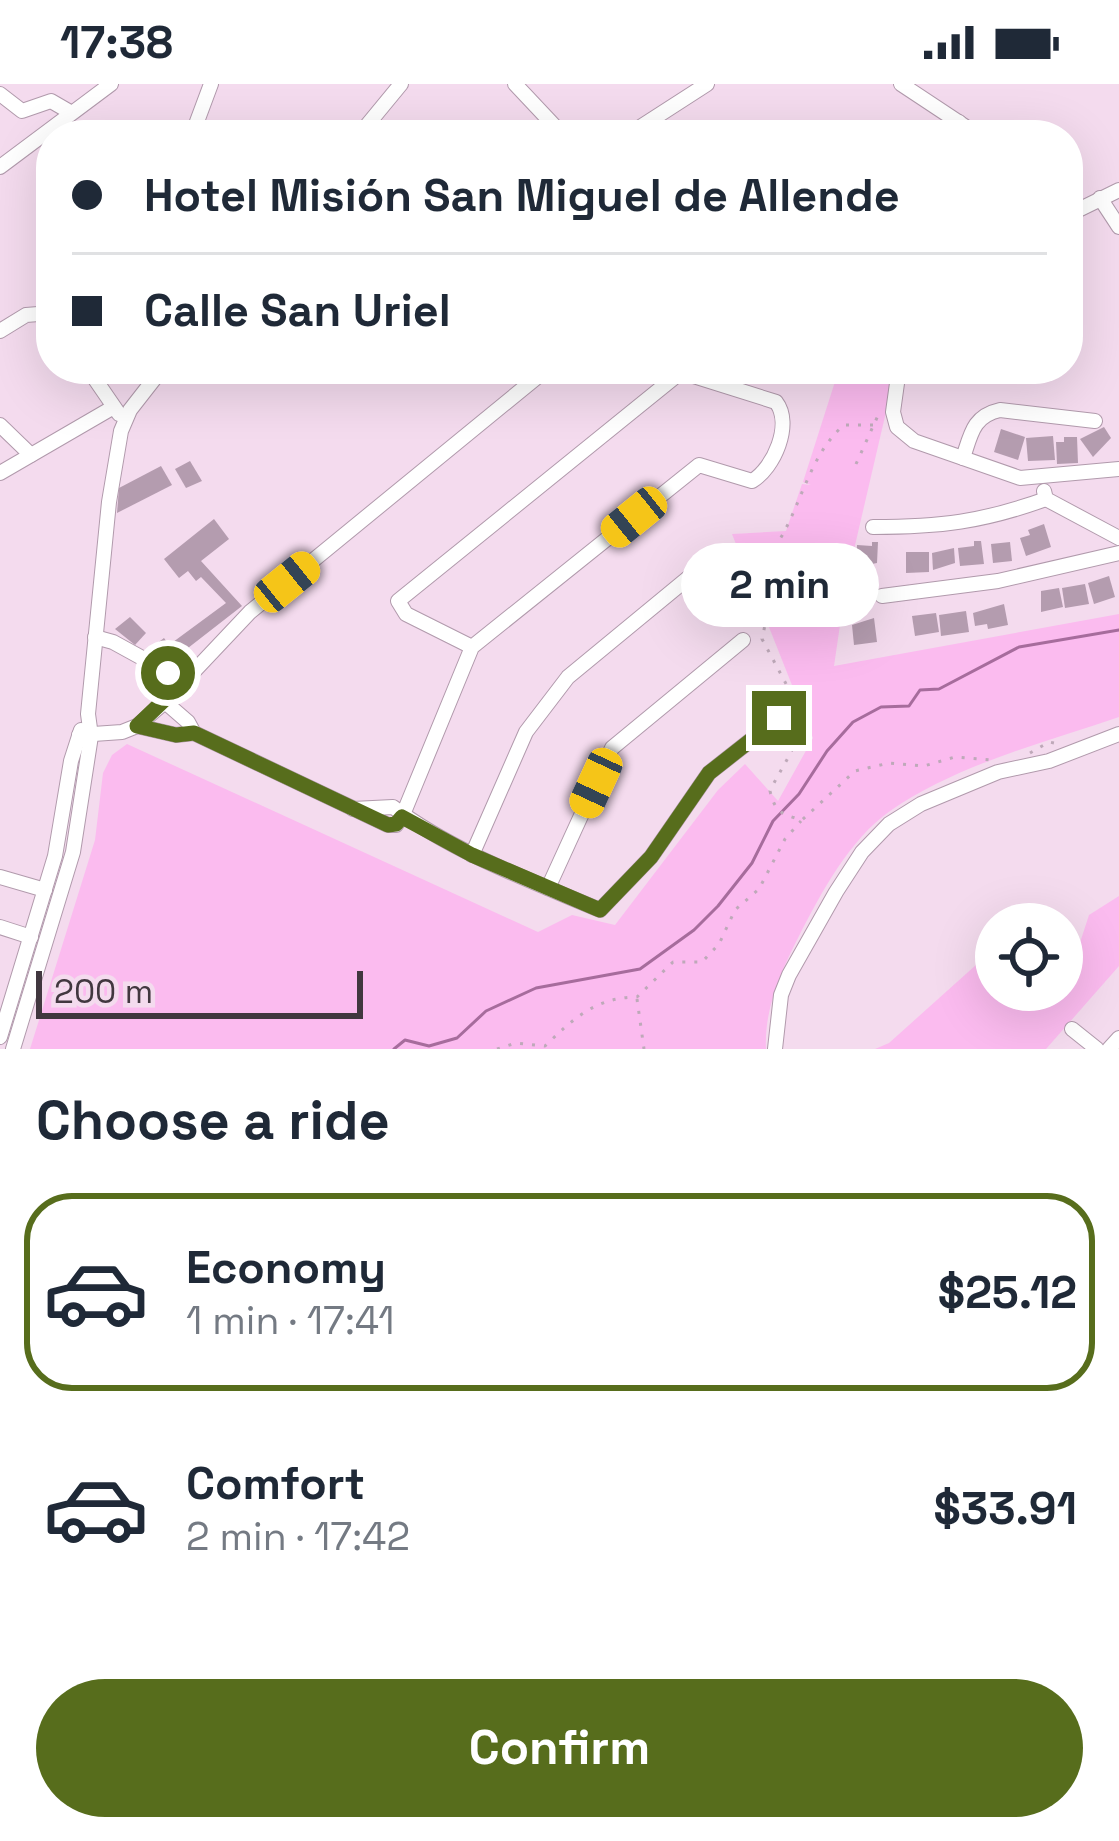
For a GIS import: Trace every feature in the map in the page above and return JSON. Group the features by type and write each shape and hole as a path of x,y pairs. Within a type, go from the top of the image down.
{"street":[{"path":"60,120 111,84"},
{"path":"198,120 211,84"},
{"path":"371,120 401,84"},
{"path":"515,84 549,120"},
{"path":"652,120 707,84"},
{"path":"902,84 956,120"},
{"path":"0,94 22,111 51,101 70,112"},
{"path":"5,164 36,139"},
{"path":"1083,204 1119,190"},
{"path":"1100,198 1119,227"},
{"path":"0,331 36,314"},
{"path":"97,384 125,420"},
{"path":"13,1049 73,853 109,502 125,420 151,384"},
{"path":"137,726 250,612 529,384"},
{"path":"472,646 406,614 398,601 666,384"},
{"path":"402,817 472,646 699,465 752,481 768,470 784,423 776,402 719,384"},
{"path":"897,384 893,412 897,427 914,441 1020,478 1119,469"},
{"path":"0,473 112,408"},
{"path":"963,458 976,420 986,413 1000,410 1095,421"},
{"path":"0,425 31,454"},
{"path":"1042,478 1046,499"},
{"path":"872,527 940,527 1000,515 1046,499 1119,538"},
{"path":"882,596 998,581 1119,553"},
{"path":"472,855 526,732 568,677 716,555"},
{"path":"95,637 184,681"},
{"path":"548,888 612,748 743,640"},
{"path":"165,702 194,733"},
{"path":"85,735 137,726 176,735 194,733 353,809 393,807 402,817 472,855 600,910 651,857 709,773 779,718"},
{"path":"775,1049 781,995 789,975 862,852 889,824 920,804 1119,734"},
{"path":"0,1037 6,997 31,937 85,735"},
{"path":"0,877 45,890"},
{"path":"0,927 31,937"},
{"path":"6,997 27,1005"},
{"path":"1072,1029 1097,1049"},
{"path":"1109,1049 1119,1038"}],"path":[{"path":"856,464 881,408"},
{"path":"802,820 772,806 770,790 792,753 801,720 762,639 778,565 775,547 831,436 844,425 873,425"},
{"path":"496,1049 516,1043 545,1046 592,1006 615,997 637,997 673,962 702,962 719,944 736,910 759,889 785,839 855,771 889,764 924,766 956,758 991,759 1017,768 1033,750 1049,742 1085,747"},
{"path":"637,997 644,1049"}],"shaded area":[{"path":"834,384 893,384 846,584 834,666 1119,614 1119,717 972,767 916,795 875,823 837,868 792,949 771,1005 766,1049 30,1049 95,840 103,773 112,755 127,744 538,932 572,915 615,925 718,790 745,764 778,801 813,738 732,534 786,531 802,484 811,485 803,482"},
{"path":"1119,896 1119,966 1083,1007 1083,933 1089,915"},
{"path":"975,966 975,1011 1079,1011 1046,1049 875,1049 889,1043"}],"building":[{"path":"1104,427 1111,438 1093,457 1080,439"},
{"path":"1001,429 1025,437 1018,460 994,452"},
{"path":"1053,436 1055,460 1028,461 1026,438"},
{"path":"1064,437 1077,437 1078,463 1057,464 1056,442 1064,442"},
{"path":"190,461 202,481 186,488 175,469"},
{"path":"161,466 172,485 117,513 119,488"},
{"path":"214,519 229,539 201,561 242,606 170,662 147,651 164,638 169,645 226,603 201,577 196,581 188,571 179,578 164,559"},
{"path":"1044,524 1051,547 1026,556 1020,538"},
{"path":"974,541 981,541 984,564 960,566 958,548 974,546"},
{"path":"878,542 877,563 856,567 857,545 872,546"},
{"path":"1010,542 1012,561 993,563 991,544"},
{"path":"954,548 955,563 933,570 932,553"},
{"path":"906,552 929,552 929,572 906,573"},
{"path":"1109,576 1115,597 1094,604 1088,583"},
{"path":"1085,584 1089,604 1065,608 1062,588"},
{"path":"1059,588 1063,607 1041,612 1041,591"},
{"path":"1004,604 1008,625 975,626 973,613"},
{"path":"966,611 969,632 941,636 939,615"},
{"path":"936,613 939,632 915,636 912,616"},
{"path":"130,617 146,633 135,645 115,629"},
{"path":"874,618 877,642 854,645 852,625"}],"waterway":[{"path":"394,1049 405,1040 429,1046 457,1038 486,1011 536,988 640,969 718,906 752,863 773,821 853,722 881,707 909,706 920,690 939,689 1019,647 1119,630"}],"route":[{"path":"168,673 184,681 137,726 176,735 194,733 388,825 402,817 472,855 600,910 651,857 709,773 779,718"}]}
